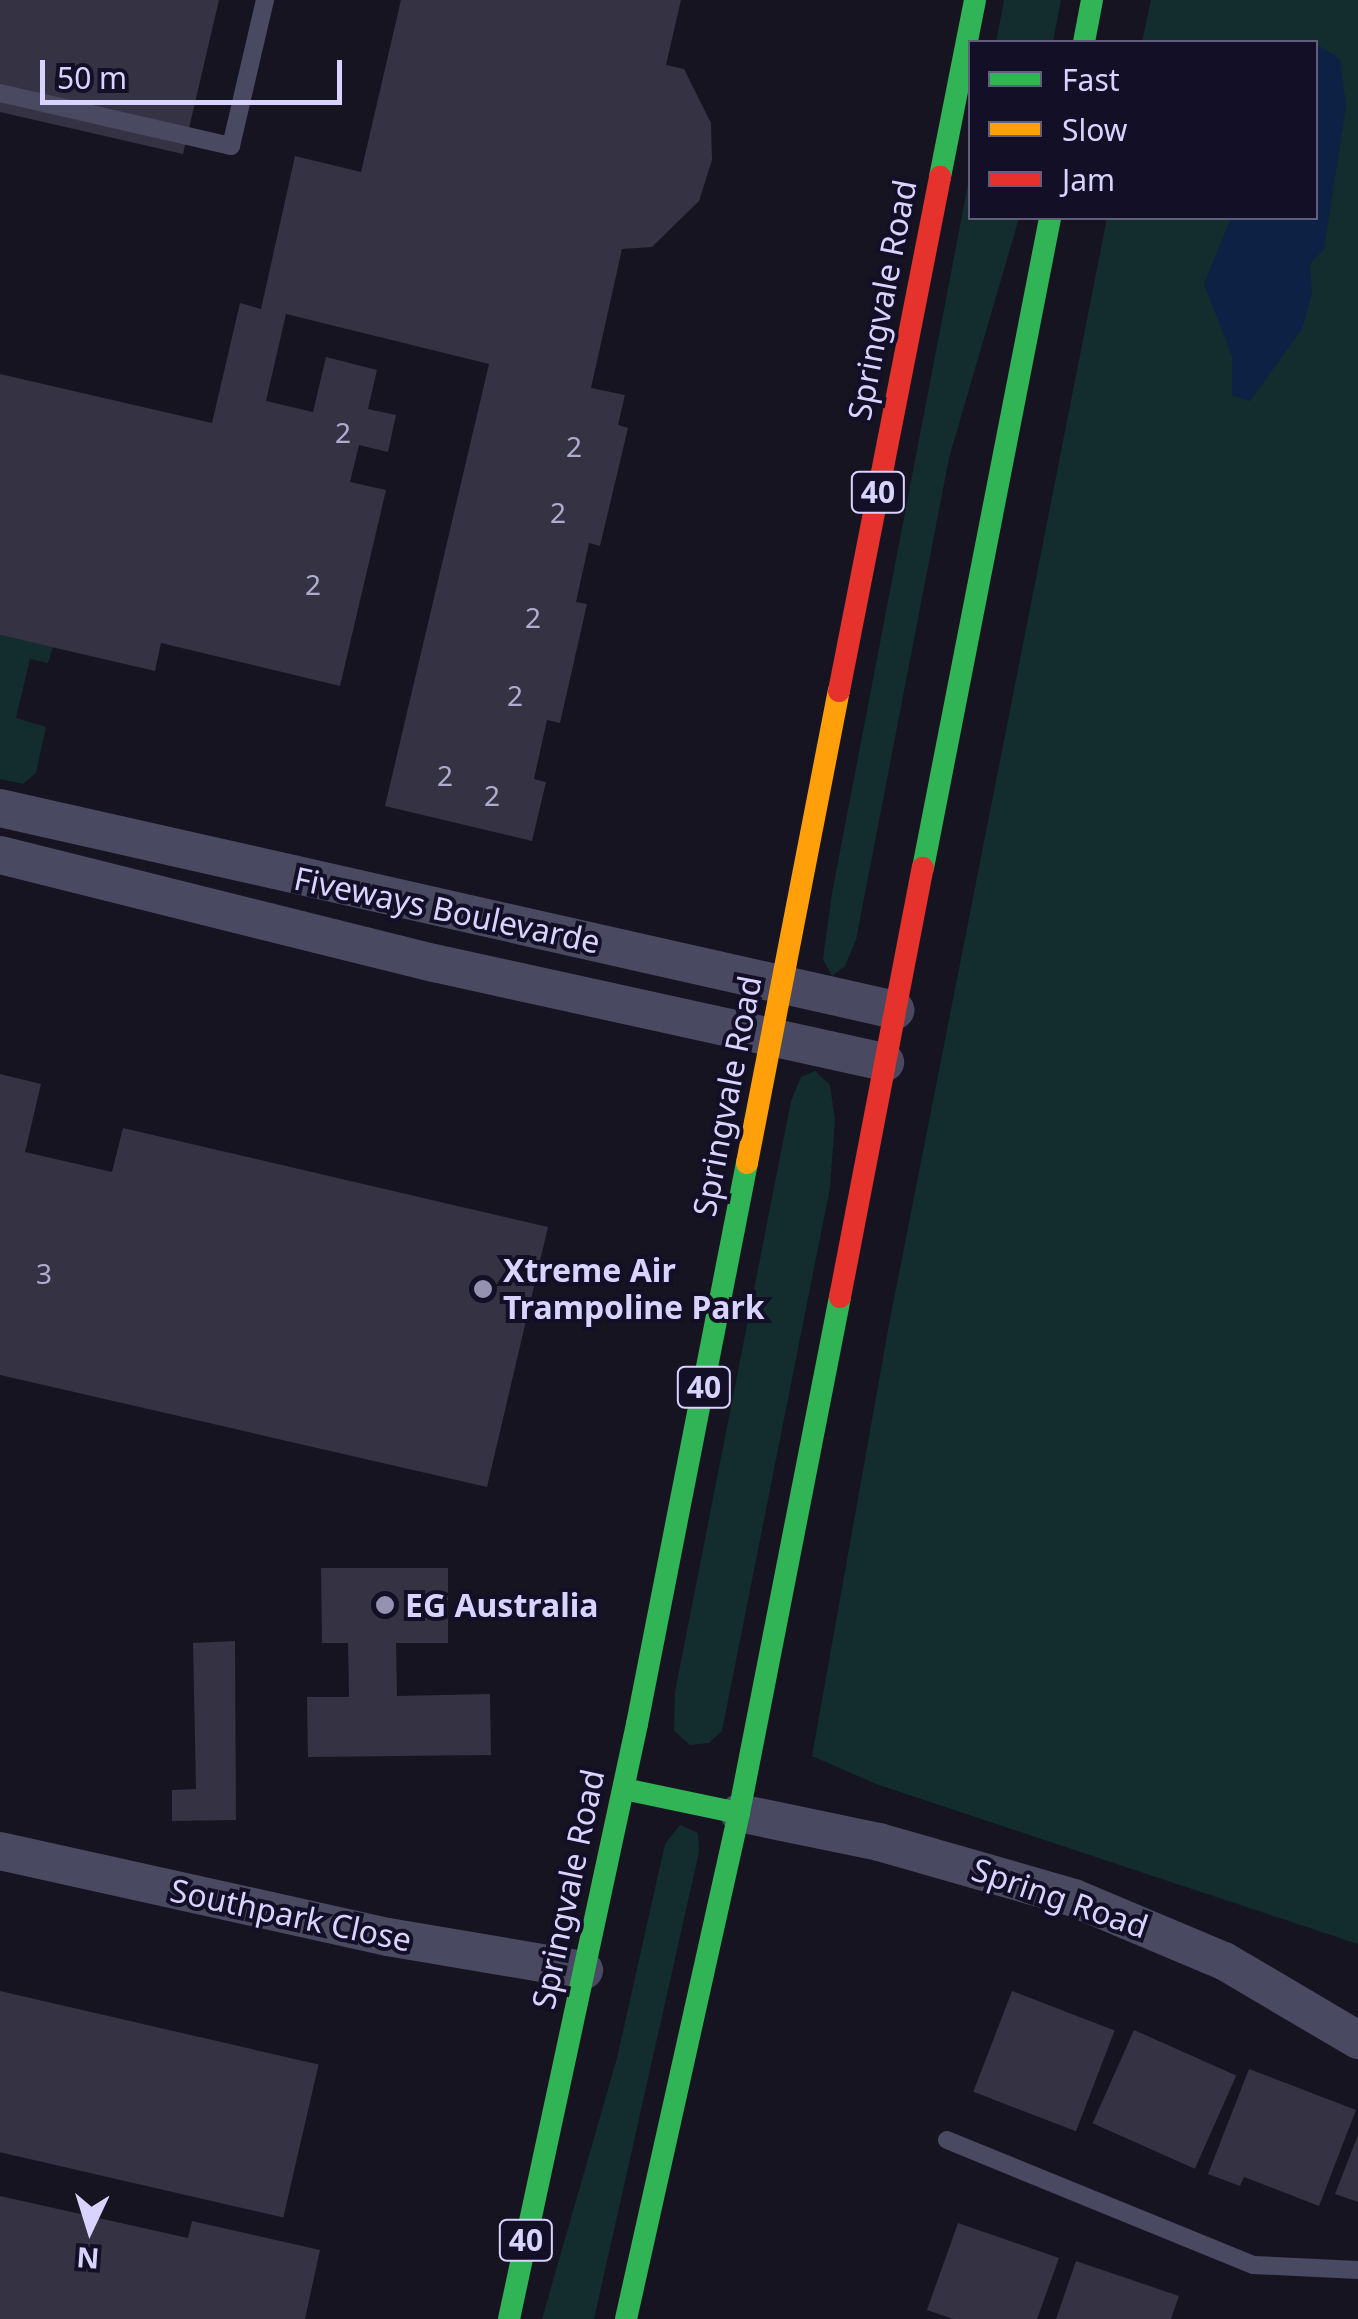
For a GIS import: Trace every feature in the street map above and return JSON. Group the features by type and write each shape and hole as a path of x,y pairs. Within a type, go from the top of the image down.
{"highway":[{"name":"Springvale Road","path":"509,2319 624,1789 974,0"},
{"path":"1084,40 1092,0"},
{"path":"626,2319 739,1813 1050,220"},
{"path":"624,1789 739,1813"}],"street":[{"name":"Fiveways Boulevarde","path":"0,808 61,846 771,1039 884,1062"},
{"name":"Fiveways Boulevarde","path":"0,856 61,846 782,984 895,1010"},
{"name":"Spring Road","path":"739,1813 879,1842 1074,1898 1224,1961 1358,2040"},
{"name":"Southpark Close","path":"0,1851 388,1937 584,1970"}],"lane":[{"path":"0,94 232,146 266,0"},
{"path":"947,2140 1254,2265 1358,2270"}],"green space":[{"path":"1004,0 1061,0 1053,40 996,40"},
{"path":"1151,0 1358,0 1358,1944 876,1784 812,1756 890,1319 1107,220 1318,220 1318,40 1142,40"},
{"path":"968,184 968,220 1018,220 949,458 856,940 845,966 832,976 823,959 832,893"},
{"path":"0,635 53,647 48,663 30,659 16,718 46,727 36,773 23,784 0,779"},
{"path":"815,1071 830,1085 835,1120 830,1188 722,1731 709,1743 690,1745 674,1731 675,1692 791,1101 801,1077"},
{"path":"680,1825 698,1833 699,1852 594,2319 542,2319 617,2058 665,1844"}],"water":[{"path":"1318,45 1340,59 1346,106 1324,249 1310,264 1312,293 1302,329 1250,401 1232,395 1232,356 1204,284 1230,220 1318,220"}],"building":[{"path":"0,0 219,0 183,154 0,112"},
{"path":"401,0 681,0 666,65 684,69 711,123 712,160 699,201 652,247 622,249 591,388 625,395 618,425 628,428 600,546 589,543 576,602 587,604 560,723 547,720 534,779 546,782 532,841 385,806 489,364 286,314 266,401 313,412 326,357 377,370 368,409 396,415 388,452 359,445 350,482 386,490 340,686 161,643 155,671 0,635 0,374 212,423 240,303 261,309 295,156 361,172"},
{"path":"0,1074 41,1084 25,1152 112,1172 123,1128 548,1227 487,1487 0,1375"},
{"path":"321,1568 448,1568 448,1643 396,1643 397,1696 490,1694 491,1755 308,1757 307,1697 349,1697 348,1643 322,1643"},
{"path":"235,1641 236,1820 172,1821 172,1790 196,1789 193,1643"},
{"path":"0,1991 319,2065 283,2218 0,2152"},
{"path":"1012,1991 1115,2030 1076,2131 973,2092"},
{"path":"1134,2030 1236,2076 1195,2169 1093,2123"},
{"path":"1249,2069 1356,2110 1319,2206 1244,2177 1240,2186 1208,2174"},
{"path":"1358,2135 1358,2202 1335,2194"},
{"path":"0,2196 188,2238 192,2221 320,2250 305,2319 0,2319"},
{"path":"958,2223 1059,2258 1037,2319 953,2319 927,2310"},
{"path":"1076,2261 1179,2296 1171,2319 1056,2319"}],"traffic: fast":[{"path":"940,177 975,0"},
{"path":"1084,40 1092,0"},
{"path":"923,868 1050,220"},
{"path":"509,2319 637,1724 747,1163"},
{"path":"626,2319 739,1813 840,1297"},
{"path":"624,1789 739,1813"}],"traffic: slow":[{"path":"747,1163 839,691"}],"traffic: jam":[{"path":"839,691 940,177"},
{"path":"840,1297 923,868"}],"place":[{"name":"Xtreme Air Trampoline Park","path":"483,1289"},
{"name":"EG Australia","path":"385,1605"}]}
